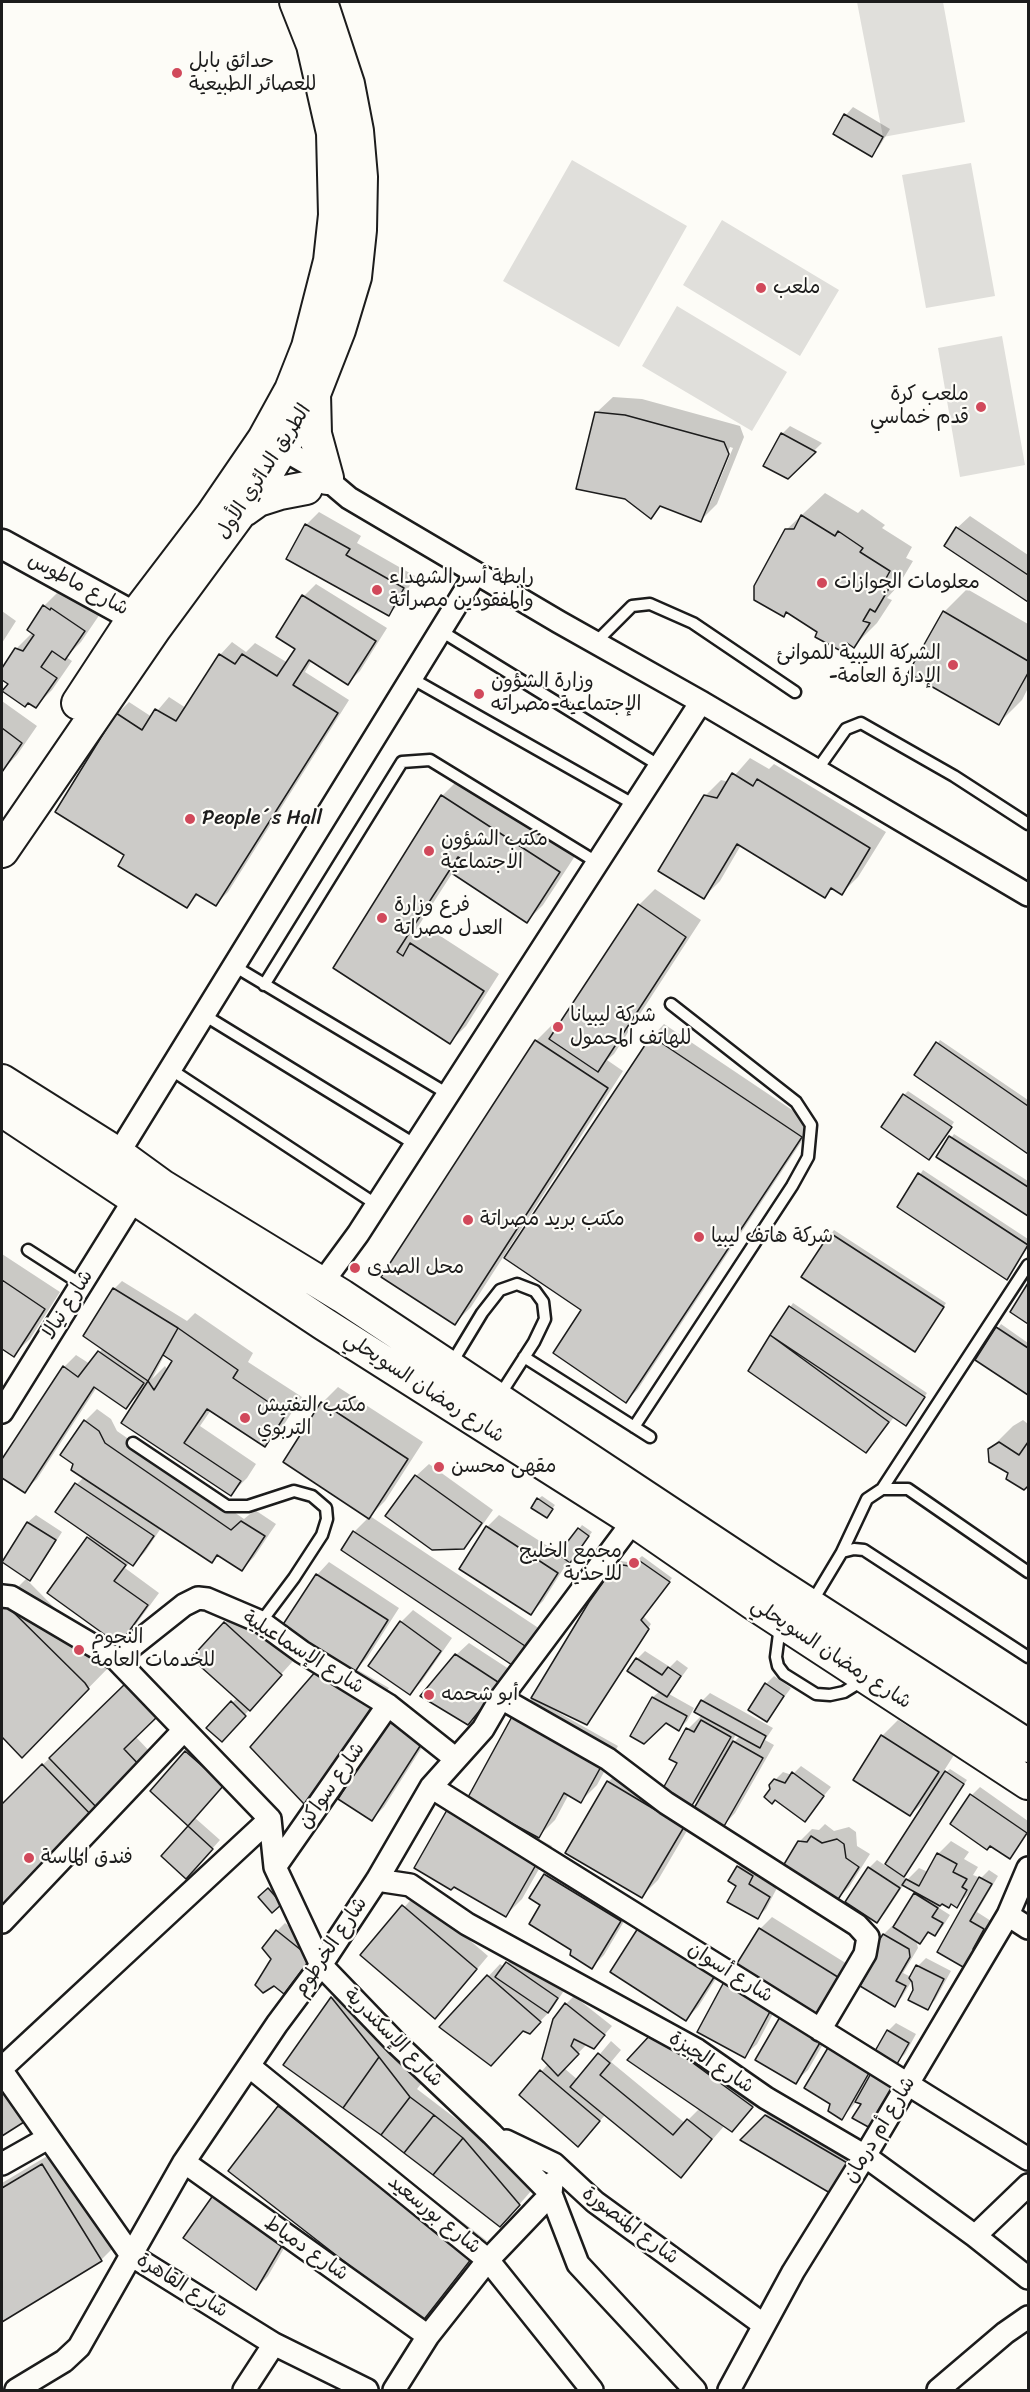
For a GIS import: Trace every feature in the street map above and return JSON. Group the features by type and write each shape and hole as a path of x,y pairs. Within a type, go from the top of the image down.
{"main road":[{"name":"الطريق الدائري الأول","path":"2,851 145,622 243,510 308,346 330,261 335,215 333,133 313,45 296,2"},
{"name":"الطريق الدائري الأول","path":"2,818 266,455 314,393 339,330 355,277 360,230 361,177 357,131 348,84 321,2"},
{"path":"243,510 258,500 280,493 327,488 315,434 314,393"},
{"name":"شارع رمضان السويحلي","path":"2,1081 118,1154 162,1186 322,1283 498,1398 780,1620 1029,1783"},
{"name":"شارع رمضان السويحلي","path":"2,1110 324,1324 642,1510 810,1605 1029,1746"}],"street":[{"path":"266,455 702,702 1029,895"},
{"name":"شارع ماطوس","path":"2,544 145,622"},
{"path":"118,1154 476,573"},
{"path":"322,1283 377,1205 702,702"},
{"name":"شارع نيالا","path":"2,1412 11,1390 135,1198"},
{"name":"شارع الخرطوم","path":"16,2391 64,2361 79,2347 184,2162 377,1880 431,1787 483,1729 501,1698 642,1510"},
{"path":"2,1596 11,1598 116,1659 270,1819 2,2069"},
{"name":"شارع الإسماعيلية","path":"116,1659 184,1605 198,1598 207,1599 261,1622 302,1652 388,1705 456,1759"},
{"path":"501,1698 608,1759 666,1803 857,1925 868,1937 865,1954 820,2030"},
{"name":"شارع سواكن","path":"275,1867 388,1705"},
{"path":"2,1922 184,1730"},
{"name":"شارع أسوان","path":"431,1787 1029,2159"},
{"name":"شارع الإسكندرية","path":"270,1819 275,1867 321,1965 397,2044 492,2134 551,2194 578,2264 695,2391"},
{"name":"شارع أم درمان","path":"729,2391 793,2272 865,2156 1008,1915 1029,1868"},
{"name":"شارع الجيزة","path":"377,1880 410,1885 467,1924 697,2050 766,2098 865,2156 1029,2278"},
{"path":"1008,1915 1029,1928"},
{"name":"شارع بورسعيد","path":"249,2066 488,2260 592,2391"},
{"name":"شارع القاهرة","path":"2,2069 131,2255 274,2344 366,2391"},
{"name":"شارع المنصورة","path":"492,2134 554,2164 595,2202 764,2325"},
{"path":"2,2164 48,2138"},
{"name":"شارع دمياط","path":"184,2162 428,2336"},
{"path":"394,2391 428,2336 488,2260 551,2194 554,2164"},
{"path":"975,2236 1029,2186"},
{"path":"938,2391 1005,2333 1029,2317"},
{"path":"244,2391 274,2344"}],"lane":[{"path":"595,643 632,606 650,604 693,623 795,692"},
{"path":"441,631 660,766"},
{"path":"411,678 635,805"},
{"path":"817,770 846,729 861,723 954,776 1029,824"},
{"path":"264,985 402,762 430,760 598,863"},
{"path":"234,966 448,1094"},
{"path":"634,1427 792,1186 808,1157 811,1125 796,1102 671,1004"},
{"path":"204,1015 416,1145"},
{"path":"170,1069 377,1205"},
{"path":"28,1250 81,1284"},
{"path":"810,1605 842,1552 867,1499 882,1489 1029,1265"},
{"path":"449,1366 482,1313 500,1290 517,1284 535,1291 543,1302 544,1319 524,1357 498,1398"},
{"path":"524,1357 650,1437"},
{"path":"133,1443 227,1506 248,1506 294,1491 312,1496 326,1508 327,1519 322,1535 261,1622"},
{"path":"882,1489 908,1489 1029,1572"},
{"path":"842,1552 854,1549 864,1550 1029,1657"},
{"path":"780,1620 776,1657 778,1666 784,1674 816,1694 830,1695 844,1692 868,1677"}],"shaded area":[{"path":"857,2 943,2 965,122 883,137"},
{"path":"572,160 687,226 619,347 503,281"},
{"path":"971,163 995,296 926,308 902,175"},
{"name":"ملعب","path":"722,220 839,290 800,356 683,285"},
{"path":"677,306 787,372 752,431 642,366"},
{"name":"ملعب كرة قدم خماسي","path":"1002,336 1025,465 960,477 938,348"}],"building":[{"path":"844,114 883,137 872,157 833,134"},
{"path":"595,412 625,415 724,442 729,454 701,522 660,506 651,519 625,499 576,489"},
{"path":"781,433 816,452 788,479 763,466"},
{"name":"معلومات الجوازات","path":"801,515 835,536 838,531 863,548 860,552 890,571 884,582 891,585 875,612 870,609 863,621 870,623 854,648 847,643 841,651 815,637 817,632 786,612 784,617 754,600 754,586 785,529 794,529"},
{"path":"305,524 350,549 346,555 404,588 389,616 286,559"},
{"path":"956,527 1028,575 1028,602 944,546"},
{"path":"302,595 376,641 348,685 309,660 293,685 338,713 216,906 196,894 187,908 118,866 124,855 55,812 116,713 142,730 155,709 176,721 219,654 235,664 242,654 277,676 295,649 276,637"},
{"path":"43,605 85,631 65,660 52,651 41,667 57,678 36,708 28,703 25,707 2,691 8,684 2,680 2,668 15,648 23,651 34,635 27,630"},
{"path":"943,611 1028,661 1028,673 999,725 908,673"},
{"path":"2,728 22,743 2,772"},
{"path":"732,773 753,786 757,779 870,848 842,895 831,888 825,898 737,844 704,899 658,871 704,795 717,798"},
{"path":"441,795 560,872 527,923 453,874 463,860 458,857 397,952 403,956 410,943 484,991 450,1044 333,968"},
{"path":"638,904 686,937 598,1072 549,1039"},
{"path":"651,1036 802,1137 626,1403 553,1353 581,1310 504,1258"},
{"path":"535,1040 608,1088 455,1325 381,1277"},
{"path":"936,1042 1028,1106 1028,1154 914,1075"},
{"path":"903,1094 952,1127 929,1160 881,1127"},
{"path":"949,1136 1028,1187 1028,1216 936,1157"},
{"path":"918,1173 1028,1245 1007,1280 897,1207"},
{"path":"830,1233 944,1307 915,1352 801,1277"},
{"path":"2,1280 45,1309 14,1357 2,1349"},
{"path":"1028,1283 1028,1324 1010,1312"},
{"path":"113,1288 178,1328 148,1381 83,1336"},
{"path":"789,1306 925,1397 906,1426 770,1335"},
{"path":"996,1327 1028,1348 1028,1395 975,1360"},
{"path":"178,1328 238,1370 233,1378 286,1414 265,1447 207,1409 184,1443 241,1481 231,1496 121,1423 148,1381 154,1390 172,1361 163,1355"},
{"path":"770,1335 889,1422 866,1453 748,1371"},
{"path":"98,1351 144,1383 126,1409 94,1387 25,1493 2,1478 2,1459 63,1366 78,1377"},
{"path":"321,1402 408,1459 369,1519 283,1462"},
{"path":"84,1420 99,1431 105,1443 231,1530 241,1521 265,1536 242,1571 217,1555 212,1563 71,1470 73,1464 60,1455"},
{"path":"999,1442 1019,1455 1028,1442 1028,1489 1027,1487 1024,1490 1006,1479 1008,1473 989,1462 988,1449"},
{"path":"415,1475 482,1523 464,1549 432,1550 385,1516"},
{"path":"75,1483 154,1536 133,1566 55,1512"},
{"path":"537,1498 553,1509 547,1518 531,1508"},
{"path":"27,1522 56,1540 30,1581 2,1562"},
{"path":"486,1526 558,1573 531,1615 459,1569"},
{"path":"578,1528 589,1536 570,1563 558,1554"},
{"path":"353,1531 528,1648 515,1667 341,1550"},
{"path":"87,1537 126,1565 114,1581 148,1605 119,1645 47,1593"},
{"path":"637,1559 670,1582 641,1620 649,1629 587,1725 531,1698 589,1602 616,1564 629,1566"},
{"path":"316,1574 388,1620 355,1672 282,1626"},
{"path":"2,1601 89,1689 22,1758 2,1737"},
{"path":"400,1621 441,1651 410,1695 368,1666"},
{"path":"224,1622 282,1675 250,1711 191,1658"},
{"path":"455,1654 501,1684 468,1725 420,1696"},
{"path":"636,1658 662,1675 668,1667 681,1676 667,1697 627,1671"},
{"path":"316,1671 374,1705 305,1805 250,1747"},
{"path":"126,1683 158,1716 124,1749 144,1770 101,1812 49,1758"},
{"path":"765,1683 784,1696 767,1722 748,1710"},
{"path":"652,1697 687,1716 679,1731 666,1723 644,1744 630,1736"},
{"path":"701,1700 766,1736 760,1748 694,1712"},
{"path":"231,1701 246,1716 222,1742 206,1728"},
{"path":"514,1713 603,1763 581,1803 564,1793 539,1838 467,1799"},
{"path":"701,1720 731,1737 690,1809 661,1792 677,1763 669,1759 686,1728 694,1732"},
{"path":"388,1721 422,1743 372,1821 338,1799"},
{"path":"881,1735 939,1772 910,1816 853,1780"},
{"path":"733,1741 763,1758 723,1828 693,1810"},
{"path":"185,1751 224,1785 188,1826 150,1791"},
{"name":"فندق الماسة","path":"42,1764 96,1820 2,1918 2,1804"},
{"path":"945,1771 964,1784 904,1877 885,1864"},
{"path":"792,1772 824,1796 805,1822 775,1800 772,1804 764,1797 774,1779 785,1783"},
{"path":"607,1781 684,1827 642,1898 565,1853"},
{"path":"970,1794 1027,1833 1010,1859 990,1846 987,1850 950,1824"},
{"path":"447,1810 537,1863 506,1917 454,1887 451,1890 414,1868"},
{"path":"188,1826 213,1849 186,1879 161,1856"},
{"path":"811,1836 822,1843 837,1839 844,1844 846,1858 859,1867 837,1901 783,1866 798,1841 807,1842"},
{"path":"937,1853 957,1864 953,1872 967,1879 962,1887 967,1890 957,1908 951,1904 949,1908 942,1904 940,1906 902,1885 906,1879 919,1886"},
{"path":"737,1866 753,1876 749,1884 770,1897 758,1919 727,1902 736,1886 728,1881"},
{"path":"868,1867 900,1888 877,1923 845,1902"},
{"path":"544,1874 621,1921 592,1969 570,1955 571,1950 529,1924 540,1905 529,1898"},
{"path":"979,1877 992,1884 970,1921 984,1929 973,1949 981,1953 970,1971 937,1952"},
{"path":"268,1888 282,1904 272,1913 258,1897"},
{"path":"914,1893 938,1908 932,1917 943,1923 935,1936 928,1932 920,1944 893,1927"},
{"path":"402,1905 477,1969 435,2019 360,1955"},
{"path":"640,1925 716,1974 686,2021 610,1972"},
{"path":"759,1928 841,1979 819,2016 736,1965"},
{"path":"276,1930 311,1958 284,1994 274,1986 263,1993 255,1985 271,1959 262,1948"},
{"path":"883,1934 909,1949 910,1957 896,1981 906,1986 895,2007 860,1986 874,1961 868,1958"},
{"path":"506,1962 558,1998 548,2013 495,1977"},
{"path":"916,1965 944,1979 928,2010 908,2000 913,1990 909,1978"},
{"path":"487,1975 541,2022 530,2034 523,2031 491,2066 439,2027"},
{"path":"725,1980 773,2006 745,2058 697,2032"},
{"path":"331,1997 379,2057 343,2108 283,2065"},
{"path":"565,2003 605,2035 594,2049 574,2039 571,2046 579,2054 558,2076 542,2059 553,2019"},
{"path":"784,2010 825,2034 796,2084 755,2060"},
{"path":"887,2030 909,2043 897,2064 875,2051"},
{"path":"652,2033 753,2107 732,2132 627,2060"},
{"path":"832,2041 873,2066 842,2120 828,2111 830,2104 804,2088"},
{"path":"598,2053 610,2063 600,2075 673,2135 687,2119 712,2139 681,2178 570,2087"},
{"path":"379,2057 410,2097 381,2135 343,2108"},
{"path":"874,2068 900,2084 872,2129 852,2118 861,2104 855,2102"},
{"path":"540,2070 600,2121 578,2147 519,2095"},
{"path":"2,2087 24,2122 2,2136"},
{"path":"410,2097 434,2115 404,2153 381,2135"},
{"path":"278,2106 472,2258 422,2322 228,2171"},
{"path":"434,2115 463,2138 433,2175 404,2153"},
{"path":"765,2115 849,2164 830,2193 740,2140"},
{"path":"463,2138 520,2205 500,2227 433,2175"},
{"path":"42,2164 102,2261 2,2322 2,2188"},
{"path":"214,2194 283,2244 256,2290 183,2238"}],"place":[{"name":"حدائق بابل للعصائر الطبيعية","path":"177,73"},
{"name":"ملعب","path":"761,288"},
{"name":"ملعب كرة قدم خماسي","path":"981,407"},
{"name":"معلومات الجوازات","path":"822,583"},
{"name":"رابطة أسر الشهداء والمفقودين مصراتة","path":"377,590"},
{"name":"الشركة الليبية للموانئ -الإدارة العامة","path":"953,665"},
{"name":"وزارة الشؤون الإجتماعية-مصراته","path":"479,694"},
{"name":"People´s Hall","path":"190,819"},
{"name":"مكتب الشؤون الاجتماعية","path":"429,851"},
{"name":"فرع وزارة العدل مصراتة","path":"382,918"},
{"name":"شركة ليبيانا للهاتف المحمول","path":"558,1027"},
{"name":"مكتب بريد مصراتة","path":"468,1220"},
{"name":"شركة هاتف ليبيا","path":"699,1237"},
{"name":"محل الصدى","path":"355,1268"},
{"name":"مكتب التفتيش التربوي","path":"245,1418"},
{"name":"مقهى محسن","path":"439,1467"},
{"name":"مجمع الخليج للاحذية","path":"634,1563"},
{"name":"النجوم للخدمات العامة","path":"79,1650"},
{"name":"أبو شحمه","path":"429,1695"},
{"name":"فندق الماسة","path":"29,1858"}]}
